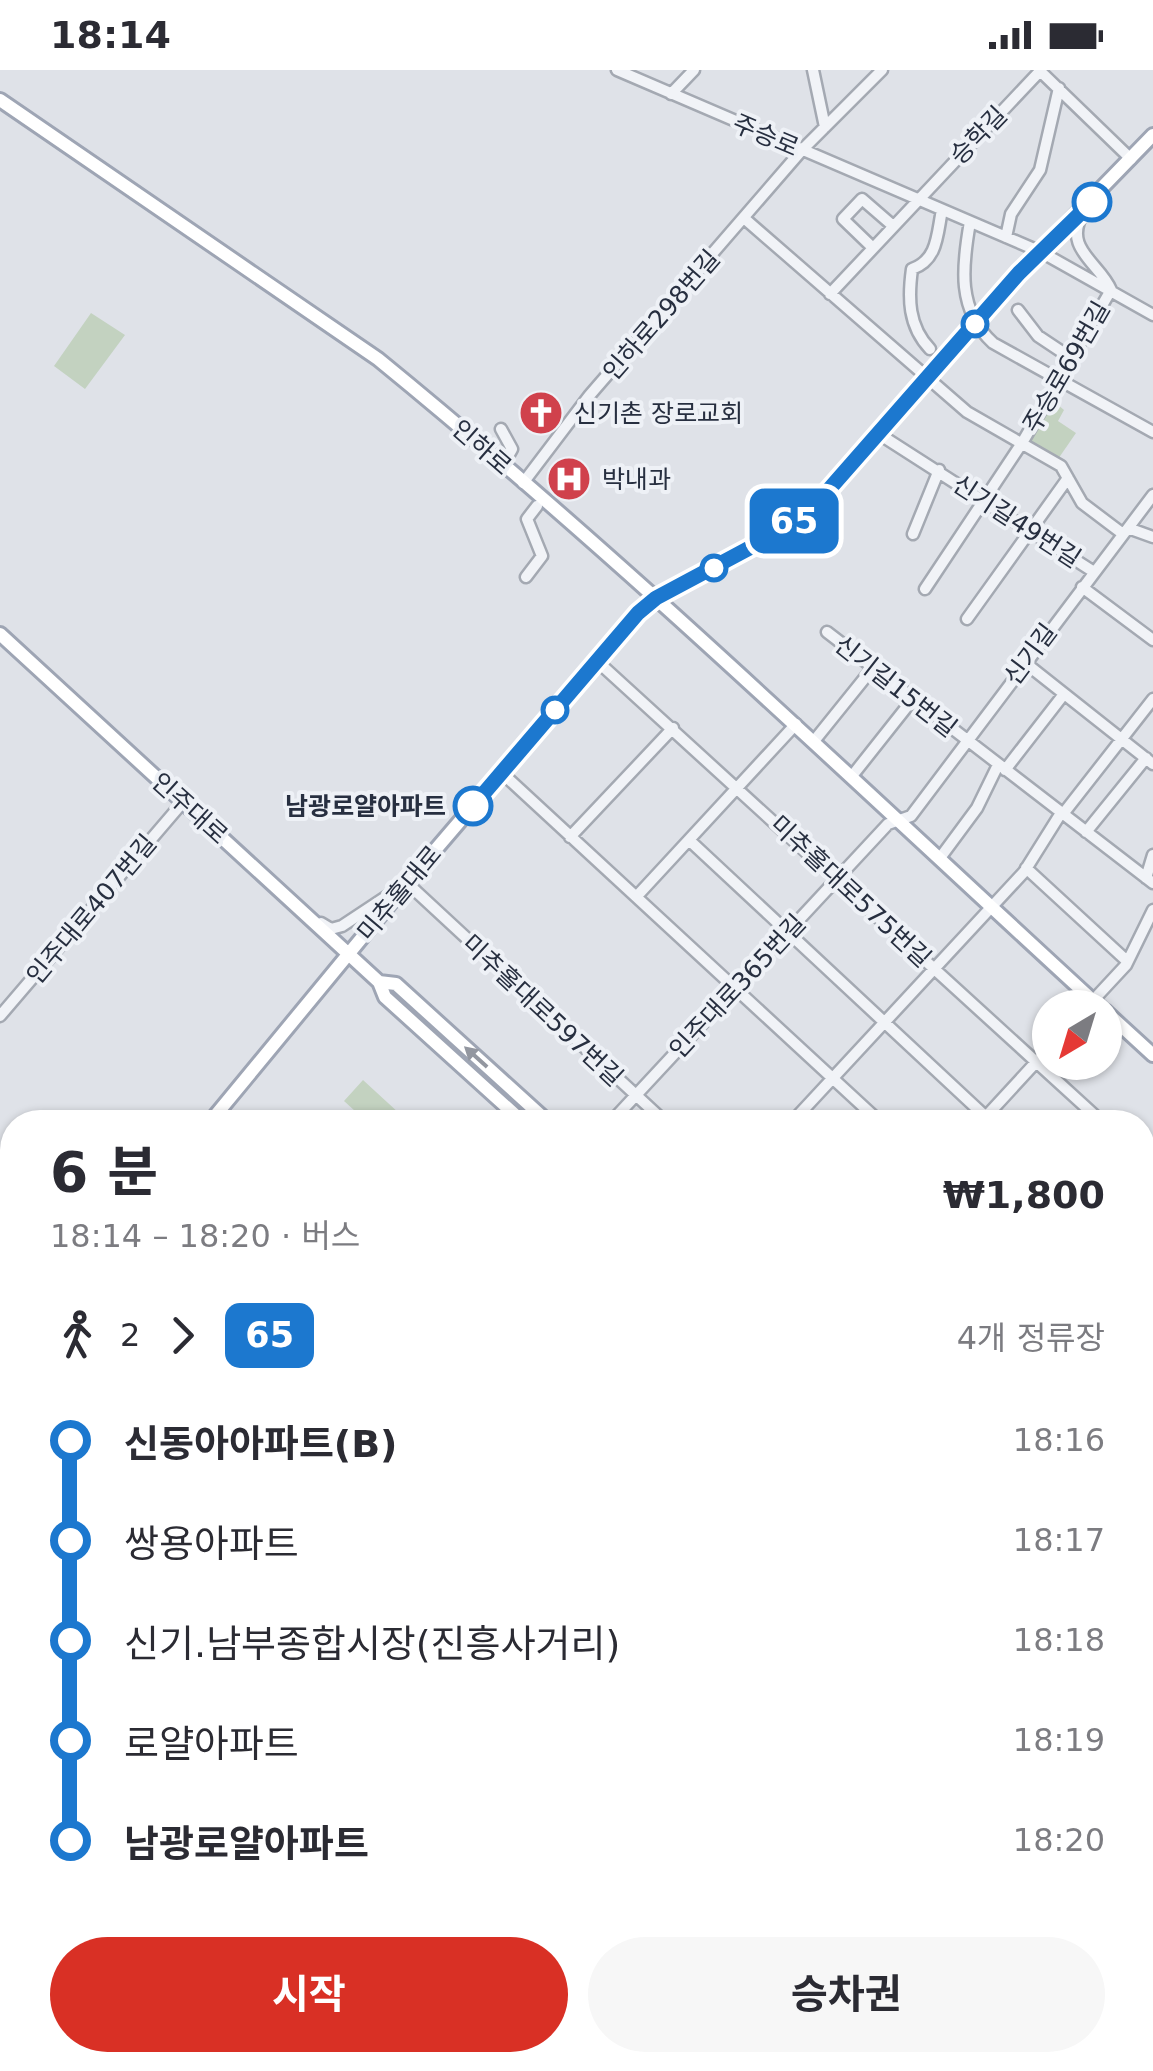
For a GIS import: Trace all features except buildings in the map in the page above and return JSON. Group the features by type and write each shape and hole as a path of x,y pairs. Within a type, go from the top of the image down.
{"main road":[{"name":"인하로","path":"0,100 378,359 656,598 852,776 905,818 940,858 1084,990"},
{"name":"미추홀대로","path":"220,1110 407,882 656,598 802,516 1041,252 1153,135"},
{"name":"인주대로","path":"0,634 347,954 380,982 396,984 535,1110"},
{"name":"인주대로","path":"380,982 384,997 509,1110"},
{"name":"인하로","path":"1122,1026 1153,1055"}],"street":[{"name":"주승로","path":"617,70 1041,252 1153,315"},
{"path":"671,94 694,70"},
{"path":"814,70 826,127"},
{"path":"859,70 878,74"},
{"path":"1041,70 1130,159"},
{"name":"승학길","path":"915,199 1041,70"},
{"name":"인하로298번길","path":"523,483 589,396 802,150 878,74"},
{"path":"1006,237 1010,214 1040,170 1059,88"},
{"path":"872,247 843,219 862,198 892,226"},
{"path":"830,294 915,199"},
{"path":"1092,202 1080,217 1082,257 1106,278 1111,290"},
{"path":"930,349 920,339 908,297 912,268 922,265 935,250 942,210"},
{"path":"746,219 967,412 1053,460 1082,503 1125,531 1153,537"},
{"path":"970,222 964,266 974,325 993,342 1153,432"},
{"name":"주승로69번길","path":"924,588 986,502 1111,290"},
{"path":"1018,310 1038,336 1071,358"},
{"path":"501,429 512,449 503,465"},
{"name":"신기길49번길","path":"879,434 1033,529 1094,572"},
{"path":"913,534 939,470"},
{"path":"967,620 1068,478"},
{"name":"신기길","path":"905,818 1153,495"},
{"path":"526,577 542,556 526,519 537,506"},
{"path":"1082,587 1153,640"},
{"name":"신기길15번길","path":"827,632 1150,881"},
{"name":"미추홀대로575번길","path":"598,661 1032,1056"},
{"path":"1024,662 1150,761 1086,832"},
{"path":"814,741 872,669"},
{"path":"940,858 1002,767 1064,694"},
{"path":"803,1110 1026,868 1062,813 1153,699"},
{"path":"852,776 912,700"},
{"path":"636,896 796,724"},
{"path":"570,837 673,728"},
{"path":"502,773 867,1110"},
{"name":"인주대로407번길","path":"0,1016 184,802"},
{"name":"인주대로365번길","path":"623,1110 888,824 905,818"},
{"path":"689,840 885,1022 973,1110"},
{"path":"1150,881 1153,855"},
{"path":"1026,868 1128,961"},
{"path":"303,912 332,930 407,882"},
{"name":"미추홀대로597번길","path":"407,882 651,1110"},
{"path":"1107,990 1128,961 1153,910"},
{"path":"992,1110 1032,1066"},
{"name":"미추홀대로575번길","path":"1056,1080 1087,1110"}],"green space":[{"path":"91,313 125,335 85,389 54,366"},
{"path":"1051,399 1064,410 1058,421 1076,433 1056,462 1022,443"},
{"path":"363,1080 396,1110 354,1110 344,1101"}],"bus line":[{"name":"65","path":"473,806 638,613 656,598 772,536 818,502 1019,273 1092,202"}],"place":[{"name":"신기촌 장로교회","path":"541,413"},
{"name":"박내과","path":"569,479"},
{"name":"남광로얄아파트","path":"473,806"}]}
